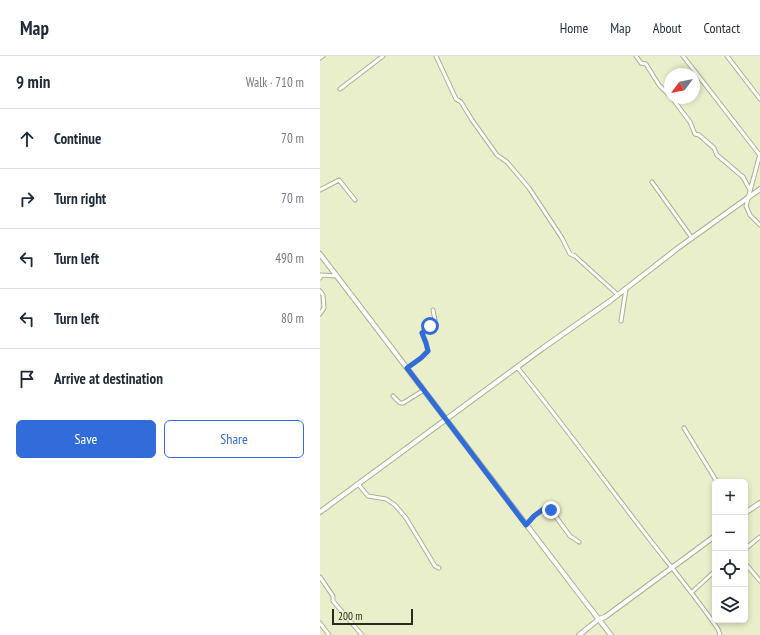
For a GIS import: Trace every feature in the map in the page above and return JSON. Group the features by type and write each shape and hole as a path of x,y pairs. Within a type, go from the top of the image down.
{"street":[{"path":"340,89 383,56"},
{"path":"436,56 456,99 461,102 497,155 508,162 529,188 562,238 570,254 575,256 618,295"},
{"path":"636,56 641,63 646,64 659,85 664,90"},
{"path":"683,56 759,154 748,198 747,209 760,226"},
{"path":"727,56 760,99"},
{"path":"676,104 690,122 695,134 699,135 714,148 717,155 744,177 750,190"},
{"path":"320,190 339,180 355,200"},
{"path":"652,182 692,238"},
{"path":"320,512 517,367 618,295 692,238 760,189"},
{"path":"320,254 611,635"},
{"path":"320,276 337,276"},
{"path":"621,321 626,289"},
{"path":"320,291 323,295 324,308 320,314"},
{"path":"407,368 428,351 422,333 435,320 433,310"},
{"path":"517,367 692,592 718,629 720,635"},
{"path":"393,396 400,403 403,403 424,390"},
{"path":"684,428 715,479"},
{"path":"358,484 368,496 386,499 395,505 406,518 435,566 439,568"},
{"path":"748,510 760,503"},
{"path":"526,525 534,516 545,508 551,510 570,536 579,542"},
{"path":"748,547 760,537"},
{"path":"579,635 712,538"},
{"path":"748,567 760,581"},
{"path":"692,592 712,574"},
{"path":"320,577 333,596 333,601 362,635"},
{"path":"320,623 329,635"}],"route":[{"path":"430,326 422,333 422,337 428,347 428,351 407,368 526,525 534,516 545,508 551,510"}]}
